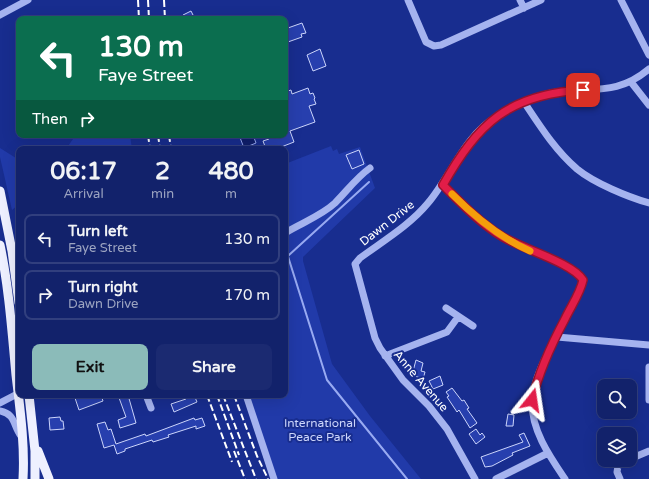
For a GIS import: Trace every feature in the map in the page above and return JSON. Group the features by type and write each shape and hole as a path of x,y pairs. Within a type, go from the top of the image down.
{"main road":[{"path":"0,191 12,251 16,281"},
{"path":"0,245 5,272 16,375"},
{"path":"18,398 22,438 23,479"},
{"path":"29,398 33,430 35,479"},
{"path":"33,430 40,458 49,479"}],"street":[{"path":"0,15 28,0"},
{"path":"408,0 426,42 434,46 441,45 541,0"},
{"path":"520,0 524,8"},
{"path":"621,0 649,55"},
{"name":"Dawn Drive","path":"356,269 356,264 360,258 409,222 428,204 443,185 464,150 482,128 494,118 524,102 552,93 609,89 631,82 649,69"},
{"path":"631,82 649,105"},
{"path":"524,102 548,138 578,170 628,197 649,203"},
{"path":"288,231 323,212 335,203 357,178 370,168"},
{"path":"443,185 476,218 502,236 522,248 574,270 583,280 581,290 544,362 532,400 536,424 548,453 565,479"},
{"name":"Anne Avenue","path":"356,269 375,338 385,356 403,380 429,406 447,429 475,479"},
{"path":"446,308 472,326"},
{"path":"385,356 447,332 458,317"},
{"path":"557,337 649,345"},
{"path":"649,368 649,400"},
{"path":"0,403 16,395"},
{"path":"147,398 151,408"},
{"path":"247,398 274,479"},
{"path":"0,411 8,413 12,417 22,438"},
{"path":"637,456 649,451"},
{"path":"496,479 548,453"},
{"path":"618,467 617,472 620,479"}],"green space":[{"path":"130,138 132,146 68,146 73,139"},
{"name":"International Peace Park","path":"331,146 333,151 337,149 339,154 360,147 375,188 303,257 303,261 332,364 370,416 421,479 272,479 244,398 288,398 288,163"},
{"path":"0,148 16,158 16,207 12,210 0,157"}],"shaded area":[{"path":"240,138 254,138 256,143 249,146 243,146"}],"building":[{"path":"191,11 194,16 184,16 183,15"},
{"path":"302,23 306,33 301,34 302,37 288,42 288,28"},
{"path":"320,49 326,66 313,71 307,55"},
{"path":"308,88 310,94 313,93 316,104 309,106 315,122 290,131 294,142 284,146 265,146 263,141 268,138 288,138 288,91 291,90 292,94"},
{"path":"359,150 364,164 352,169 346,155"},
{"path":"416,360 423,363 421,371 425,372 423,379 412,375"},
{"path":"440,376 443,385 433,389 429,381"},
{"path":"452,388 462,401 464,400 469,408 467,409 477,423 470,428 459,410 457,412 447,397 449,396 446,392"},
{"path":"75,398 102,398 103,401 79,410"},
{"path":"119,398 129,398 136,423 120,428 118,420 126,417"},
{"path":"195,398 197,402 174,412 171,404 186,399"},
{"path":"508,414 514,415 513,426 506,426"},
{"path":"60,417 61,421 63,421 64,429 50,430 49,418"},
{"path":"194,418 195,420 202,418 205,426 196,429 196,426 168,435 169,437 153,442 152,440 125,449 125,451 117,454 114,445 104,448 97,424 105,422 108,430 111,429 116,444 145,434 146,436"},
{"path":"476,429 480,435 482,433 485,437 476,444 469,434"},
{"path":"524,433 530,446 512,453 513,455 492,466 485,467 481,457 523,442 519,435"}],"waterway":[{"path":"289,255 369,182"},
{"path":"288,256 327,380 407,479"}],"railway":[{"path":"138,0 139,16"},
{"path":"148,0 149,16"},
{"path":"164,0 165,16"},
{"path":"148,138 150,146"},
{"path":"158,138 160,146"},
{"path":"169,138 171,146"},
{"path":"208,398 232,462"},
{"path":"218,398 239,455"},
{"path":"224,398 256,479"},
{"path":"235,398 257,456 268,479"},
{"path":"234,451 245,479"}],"slow traffic":[{"path":"452,194 476,218 502,236 530,251"}],"route":[{"path":"532,400 544,362 581,290 583,280 574,270 522,248 502,236 476,218 443,185 472,139 494,118 524,102 545,94 583,90"}]}
